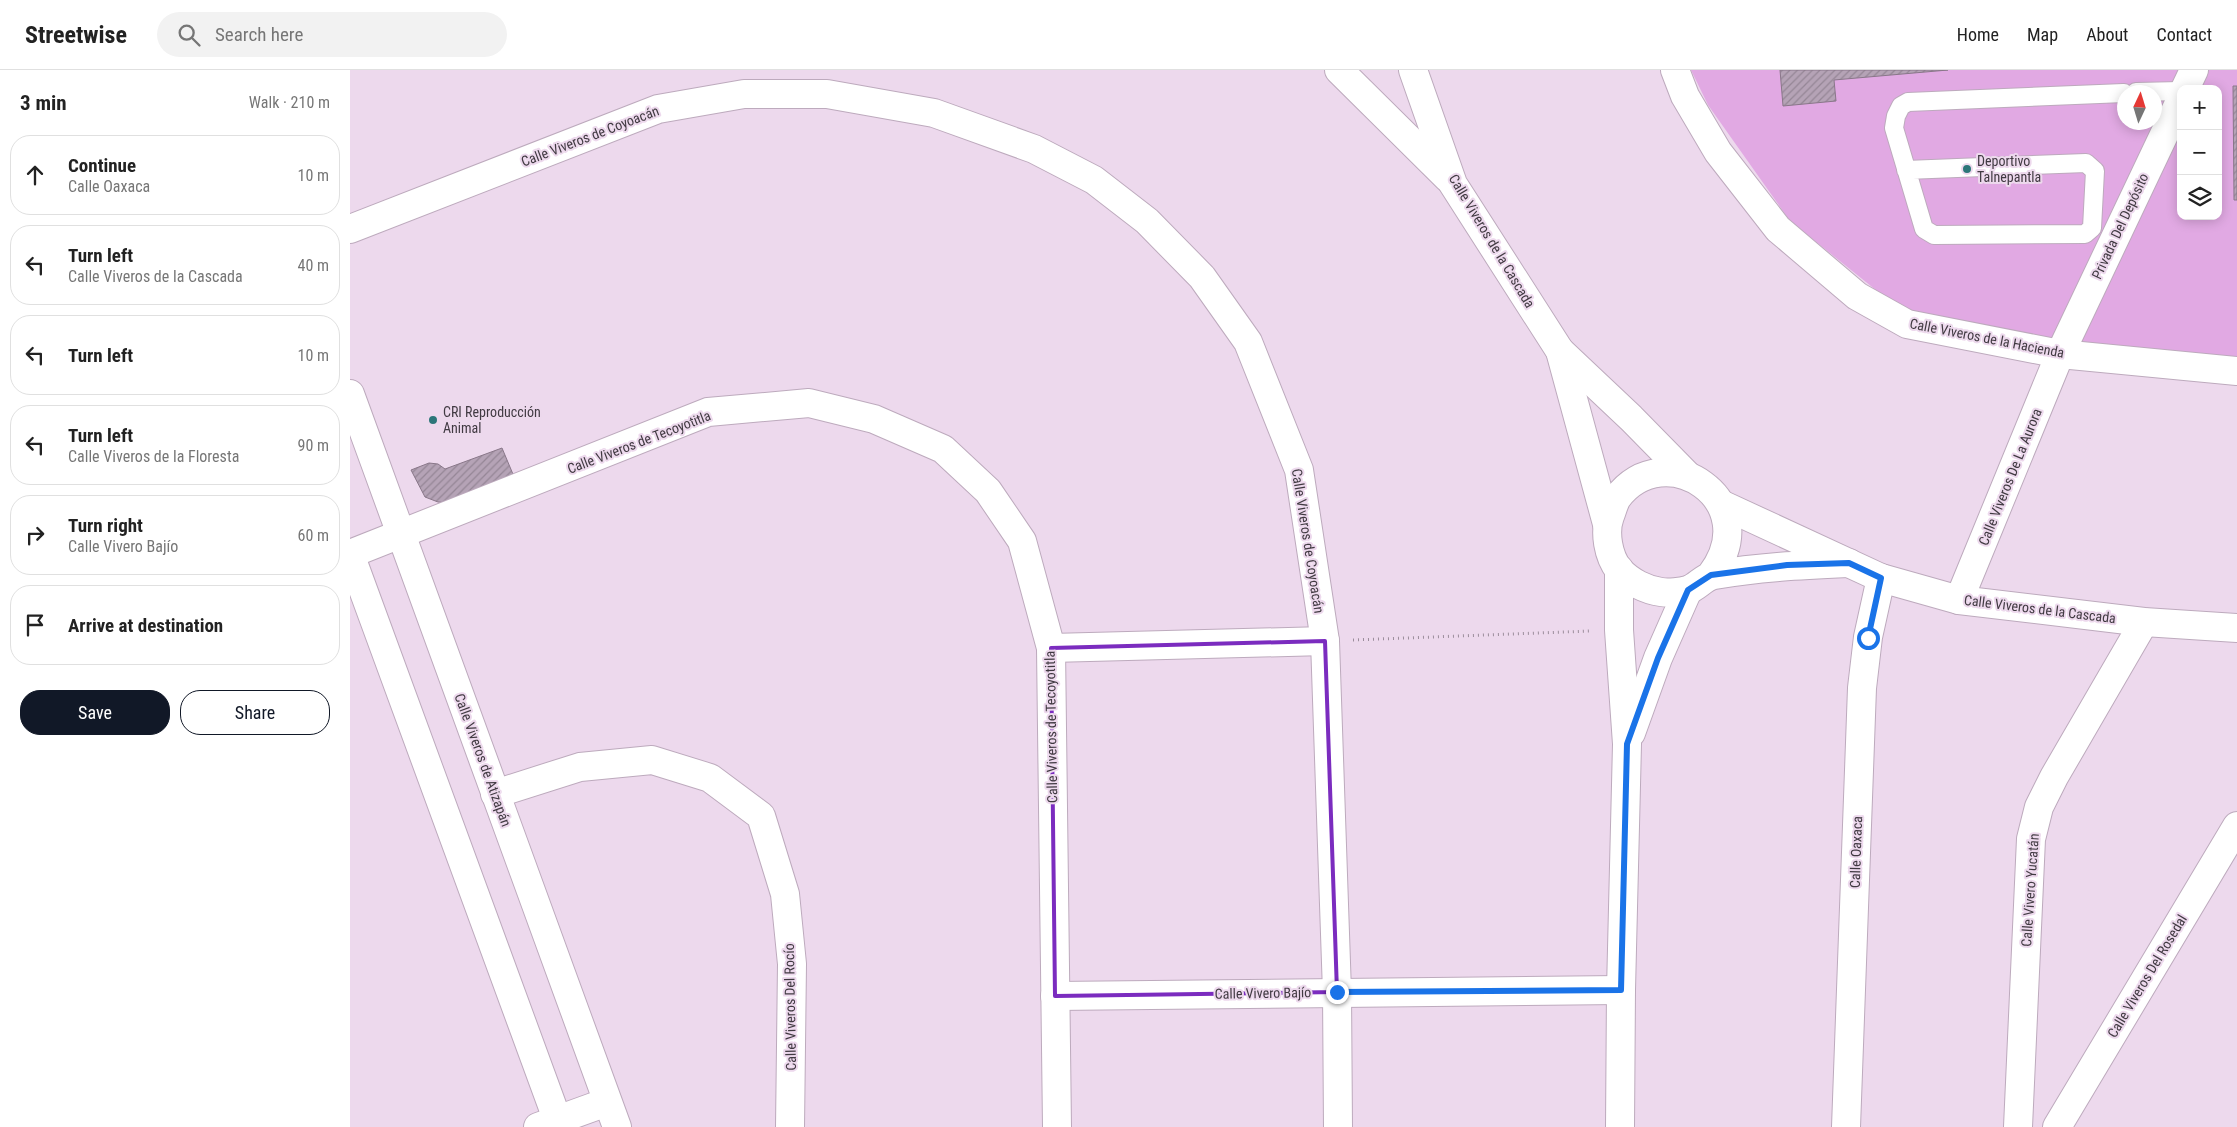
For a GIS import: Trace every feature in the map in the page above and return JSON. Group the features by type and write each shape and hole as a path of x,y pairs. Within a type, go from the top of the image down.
{"street":[{"path":"1339,70 1453,184"},
{"name":"Calle Viveros de la Cascada","path":"1413,70 1453,184 1560,352 1632,418 1688,476"},
{"name":"Calle Viveros de la Hacienda","path":"1675,70 1685,96 1718,152 1778,229 1857,296 1907,324 2060,354 2237,371"},
{"path":"2188,85 2194,70"},
{"name":"Calle Viveros de Coyoacán","path":"350,228 658,109 744,94 828,94 934,113 1034,149 1094,180 1147,221 1202,277 1248,342 1298,470 1325,641 1337,992 1338,1127"},
{"name":"Privada Del Depósito","path":"2060,354 2177,107"},
{"name":"Calle Viveros de la Cascada","path":"1560,352 1607,524"},
{"name":"Calle Viveros De La Aurora","path":"1959,600 2060,354"},
{"name":"Calle Viveros de Atizapán","path":"350,394 617,1127"},
{"name":"Calle Viveros de Tecoyotitla","path":"350,554 708,412 809,403 874,419 943,449 988,491 1022,541 1051,648 1057,1127"},
{"path":"1662,472 1688,476 1708,487 1721,504 1727,518 1728,534 1726,549 1720,563 1711,575 1688,590 1663,593 1638,586 1619,569 1608,548 1607,524 1616,499 1636,481 1662,472"},
{"name":"Calle Viveros de la Cascada","path":"1721,504 1881,578 1959,600 2144,622 2237,628"},
{"path":"350,554 552,1125 607,1102"},
{"name":"Calle Viveros de la Cascada","path":"1711,575 1787,565 1849,563"},
{"path":"1619,569 1619,630 1627,744 1621,990 1620,1127"},
{"name":"Calle Oaxaca","path":"1846,1127 1862,688 1868,638 1881,578"},
{"path":"1627,744 1658,658 1688,590"},
{"name":"Calle Vivero Yucatán","path":"2018,1127 2031,839 2039,807 2054,777 2144,622"},
{"path":"1051,648 1325,641"},
{"name":"Calle Viveros Del Rocío","path":"495,794 580,767 652,760 710,778 761,816 784,894 792,964 790,1127"},
{"name":"Calle Viveros Del Rosedal","path":"2057,1127 2237,826"},
{"name":"Calle Vivero Bajío","path":"1055,996 1621,990"}],"lane":[{"path":"2162,91 2177,91"},
{"path":"1906,170 2086,163 2095,171 2092,228 2085,234 1934,235 1924,230 1906,170 1894,128 1896,116 1901,106 1908,102 2117,93"}],"path":[{"path":"1325,641 1619,630"}],"highlighted area":[{"path":"1325,641 1337,992 1055,996 1051,648"}],"shaded area":[{"name":"Deportivo Talnepantla","path":"1691,70 2237,70 2237,359 2089,345 1907,315 1790,221 1708,105"}],"building":[{"path":"1780,70 1948,70 1834,80 1836,101 1783,106"},
{"path":"2233,86 2237,86 2237,200 2234,200"},
{"path":"502,448 515,479 450,503 438,502 425,497 411,470 429,463 438,464 445,469"}],"place":[{"name":"Deportivo Talnepantla","path":"1967,169"},
{"name":"CRI Reproducción Animal","path":"433,420"}],"route":[{"path":"1337,992 1621,990 1627,744 1658,658 1688,590 1711,575 1787,565 1849,563 1881,578 1868,638"}]}
